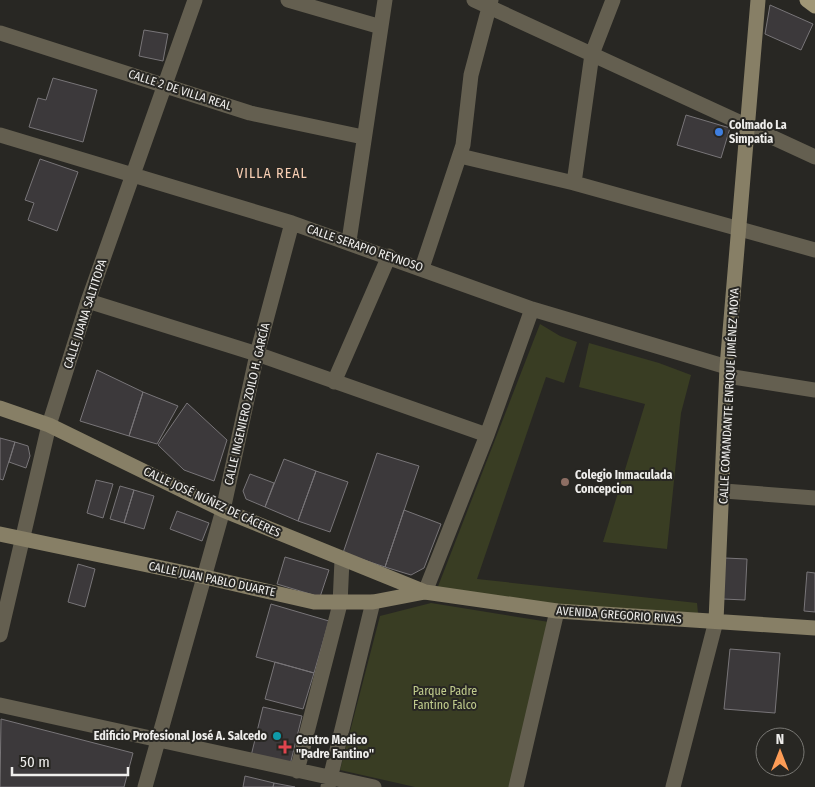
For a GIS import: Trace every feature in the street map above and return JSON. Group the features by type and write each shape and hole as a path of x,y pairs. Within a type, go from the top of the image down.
{"main road":[{"name":"CALLE COMANDANTE ENRIQUE JIMÉNEZ MOYA","path":"716,621 724,491 727,372 758,0"},
{"path":"807,0 815,6"},
{"name":"CALLE JOSÉ NÚÑEZ DE CÁCERES","path":"0,408 49,425 223,510 342,560 425,592"},
{"name":"CALLE JUAN PABLO DUARTE","path":"0,534 314,602 340,604 373,602 425,592"},
{"name":"AVENIDA GREGORIO RIVAS","path":"425,592 557,612 815,628"}],"street":[{"name":"CALLE JUANA SALTITOPA","path":"0,635 49,425 88,301 195,0"},
{"path":"288,0 380,27"},
{"path":"349,241 363,137 385,0"},
{"path":"474,0 490,3 746,127 815,157"},
{"path":"574,183 592,54 613,0"},
{"path":"422,268 460,156 471,75 490,3"},
{"name":"CALLE 2 DE VILLA REAL","path":"0,33 250,113 363,137"},
{"name":"CALLE SERAPIO REYNOSO","path":"0,135 349,241 532,309 727,372 815,390"},
{"path":"460,156 574,183 739,231 815,250"},
{"name":"CALLE INGENIERO ZOILO H. GARCÍA","path":"145,787 223,510 257,354 292,223"},
{"path":"334,382 389,256"},
{"path":"88,301 257,354 487,435"},
{"path":"425,592 487,435 532,309"},
{"path":"724,491 815,498"},
{"path":"297,771 340,604 342,560"},
{"path":"329,783 373,602"},
{"path":"516,787 557,612"},
{"name":"CALLE COMANDANTE ENRIQUE JIMÉNEZ MOYA","path":"674,787 716,621"},
{"path":"0,705 297,771 329,783 374,787"}],"green space":[{"path":"540,324 560,336 577,342 564,383 546,377 477,579 697,603 698,613 567,605 437,589"},
{"path":"589,343 659,363 691,375 681,413 667,549 603,542 645,404 579,387"},
{"name":"Parque Padre Fantino Falco","path":"431,603 549,622 510,787 415,787 340,770 380,616"}],"building":[{"path":"770,5 813,24 801,50 765,34"},
{"path":"144,30 168,34 163,61 139,56"},
{"path":"53,78 97,90 83,142 29,127 38,98 46,100"},
{"path":"686,115 730,128 721,158 677,145"},
{"path":"40,159 78,172 57,231 28,220 34,203 25,200"},
{"path":"97,370 143,392 129,436 80,421"},
{"path":"143,392 178,406 157,444 129,436"},
{"path":"187,403 227,440 214,481 184,470 158,445"},
{"path":"0,438 15,442 3,480 0,479"},
{"path":"15,442 28,446 30,456 26,468 9,462"},
{"path":"377,453 419,466 385,567 343,553"},
{"path":"284,459 316,471 298,521 265,507"},
{"path":"316,471 348,482 330,532 298,521"},
{"path":"250,474 274,483 265,507 246,499 243,491"},
{"path":"96,480 113,484 103,518 87,513"},
{"path":"120,486 134,490 124,523 110,519"},
{"path":"134,490 154,496 144,529 124,523"},
{"path":"404,510 441,524 424,568 411,575 385,567"},
{"path":"177,511 209,523 202,541 170,529"},
{"path":"285,557 329,570 320,597 277,584"},
{"path":"725,558 747,559 745,600 723,599"},
{"path":"78,564 95,569 85,607 68,602"},
{"path":"807,572 815,573 815,612 804,611"},
{"path":"271,604 329,621 314,673 256,657"},
{"path":"730,649 780,653 775,713 724,709"},
{"path":"275,662 314,673 303,709 265,699"},
{"name":"Edificio Profesional José A. Salcedo","path":"263,707 302,716 290,765 251,756"},
{"path":"1,719 133,753 124,787 0,787"},
{"path":"245,776 274,783 273,787 243,787"},
{"path":"274,783 295,787 273,787"}],"place":[{"name":"Colmado La Simpatia","path":"719,132"},
{"name":"Colegio Inmaculada Concepcion","path":"565,482"},
{"name":"Edificio Profesional José A. Salcedo","path":"277,736"},
{"name":"Centro Medico \"Padre Fantino\"","path":"285,747"}],"district":[{"name":"VILLA REAL","path":"272,173"}]}
